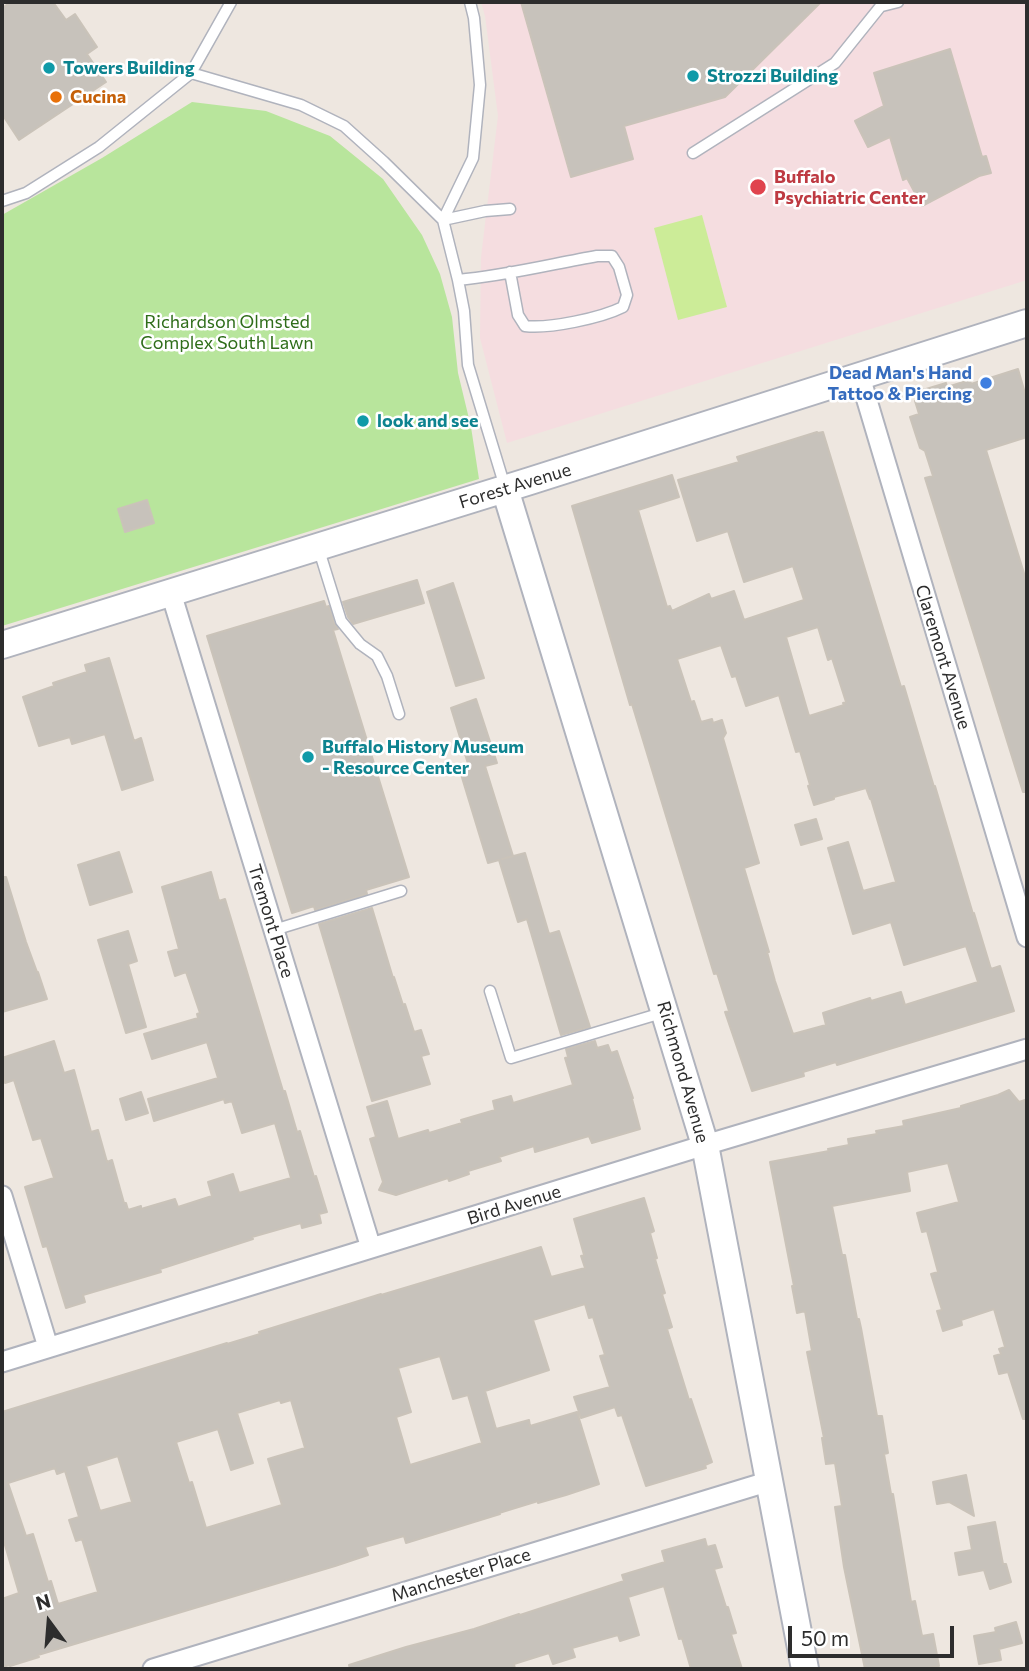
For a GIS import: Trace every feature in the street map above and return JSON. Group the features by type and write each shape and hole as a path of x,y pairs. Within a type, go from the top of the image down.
{"street":[{"name":"Forest Avenue","path":"2,645 1027,323"},
{"name":"Claremont Avenue","path":"860,377 1027,937"},
{"name":"Richmond Avenue","path":"505,489 705,1145 805,1669"},
{"name":"Tremont Place","path":"171,593 371,1248"},
{"name":"Bird Avenue","path":"2,1362 705,1145 1027,1049"},
{"path":"2,1196 48,1347"},
{"name":"Manchester Place","path":"152,1669 770,1481"}],"lane":[{"path":"2,201 26,193 99,147 191,74 231,2"},
{"path":"443,220 473,158 480,85 470,2"},
{"path":"693,153 835,63 883,4 898,2"},
{"path":"191,74 301,105 344,126 443,220 464,311 468,365 505,489"},
{"path":"443,220 510,209"},
{"path":"458,280 597,256 612,256 619,267 627,295 622,307 610,314 540,328 525,326 519,315 510,272"},
{"path":"318,547 341,621 360,644 377,656 399,714"},
{"path":"274,930 401,891"},
{"path":"490,991 511,1058 665,1012"}],"shaded area":[{"name":"Buffalo Psychiatric Center","path":"481,2 1027,2 1027,280 507,443 480,338 481,257 498,116"}],"green space":[{"name":"Richardson Olmsted Complex South Lawn","path":"192,102 266,111 330,136 383,179 422,235 440,274 452,317 458,373 471,427 479,479 2,626 2,215 102,158"},
{"path":"702,215 727,307 678,320 654,228"}],"building":[{"name":"Towers Building","path":"11,2 53,2 66,20 75,14 97,47 87,54 106,82 19,140 2,114 2,8"},
{"name":"Strozzi Building","path":"521,2 821,2 725,97 624,126 633,159 571,177"},
{"path":"950,49 982,157 986,156 991,173 979,176 922,206 907,178 903,180 890,137 868,147 855,121 884,106 874,73"},
{"path":"1018,369 1027,400 1027,437 986,450 1027,583 1027,792 1023,792 925,478 933,476 910,417 919,414 915,401 918,400 916,392 946,383 947,387 970,380 971,384"},
{"path":"823,432 991,969 1000,966 1014,1011 837,1065 836,1062 803,1072 804,1076 752,1091 725,1012 729,1011 717,973 714,974 632,704 630,705 572,506 672,475 679,497 638,510 667,607 670,606 672,611 709,594 711,599 734,591 744,620 804,600 793,566 744,582 728,531 697,541 678,480 739,462 737,457","holes":["818,627 828,660 832,658 846,702 809,716 786,637","721,645 732,677 736,676 746,706 779,695 796,752 800,751 814,805 866,788 896,882 863,891 848,842 828,848 853,934 891,922 904,965 966,946 978,982 905,1005 901,992 871,1001 870,998 823,1013 826,1025 793,1034 775,981 744,868 759,863 723,738 726,733 722,720 713,723 712,719 701,722 694,701 691,702 677,659"]},
{"path":"147,500 154,523 125,532 118,509"},
{"path":"417,580 424,603 353,624 348,617 343,602"},
{"path":"453,583 484,678 456,686 427,592"},
{"name":"Buffalo History Museum - Resource Center","path":"324,601 326,607 329,606 338,629 333,630 409,877 366,890 367,894 315,910 314,906 292,913 207,636"},
{"path":"109,658 134,741 141,738 153,780 122,790 105,734 72,744 70,737 39,746 23,697 54,686 53,683 87,672 85,665"},
{"path":"476,699 497,763 485,766 513,856 502,859 525,853 549,934 559,931 590,1027 561,1035 527,919 518,922 499,860 488,863 460,771 469,767 451,708"},
{"path":"816,819 822,839 801,845 795,825"},
{"path":"119,852 132,892 90,905 78,865"},
{"path":"211,872 219,901 225,899 283,1091 297,1132 300,1131 327,1212 319,1214 321,1223 302,1228 301,1223 252,1237 253,1239 160,1269 161,1272 83,1295 85,1302 66,1308 47,1246 43,1247 25,1187 54,1178 41,1138 33,1140 14,1080 5,1083 2,1058 54,1041 64,1073 74,1070 91,1132 98,1130 107,1162 112,1160 128,1210 175,1199 178,1207 212,1196 208,1182 233,1174 239,1193 291,1178 275,1123 242,1133 232,1101 225,1103 224,1099 154,1121 148,1099 218,1078 207,1042 152,1059 144,1034 198,1018 197,1014 200,1013 186,972 175,976 168,952 179,949 162,887"},
{"path":"2,877 6,877 47,999 2,1012"},
{"path":"372,908 403,1005 405,1004 414,1032 421,1030 429,1054 421,1056 430,1084 372,1101 319,924"},
{"path":"128,931 137,961 128,964 146,1027 126,1033 98,940"},
{"path":"595,1041 597,1048 608,1045 611,1053 617,1051 640,1129 592,1143 589,1136 535,1152 534,1146 499,1157 501,1161 468,1171 469,1174 396,1195 379,1190 383,1182 370,1139 376,1137 367,1107 387,1101 398,1139 428,1130 429,1133 495,1110 493,1101 511,1096 513,1103 573,1085 565,1058 568,1057 566,1049"},
{"path":"1009,1090 1019,1102 1025,1100 1027,1109 1027,1419 1023,1419 1008,1372 999,1374 994,1356 1001,1354 999,1349 1005,1347 994,1309 961,1320 962,1325 943,1331 937,1311 942,1310 931,1274 938,1272 927,1231 922,1232 917,1213 959,1202 948,1163 907,1172 910,1191 832,1206 861,1328 877,1416 882,1416 888,1453 884,1454 911,1602 915,1601 922,1636 933,1634 939,1666 921,1669 865,1669 835,1507 842,1506 835,1463 826,1464 824,1438 807,1352 812,1351 805,1311 797,1313 770,1162 849,1145 848,1139 904,1126 903,1121 961,1108"},
{"path":"141,1092 148,1113 126,1120 120,1099"},
{"path":"644,1198 654,1231 650,1233 665,1293 662,1294 672,1327 667,1329 712,1462 705,1465 706,1468 646,1486 622,1415 618,1416 615,1407 581,1418 574,1397 610,1387 600,1356 605,1355 593,1317 589,1318 585,1304 533,1320 549,1370 485,1391 496,1429 529,1420 530,1426 577,1412 599,1484 406,1543 404,1536 365,1547 368,1555 335,1566 2,1667 2,1599 19,1593 2,1535 2,1412 541,1247 551,1277 585,1268 574,1219","holes":["440,1356 453,1399 468,1395 482,1443 410,1465 396,1417 411,1412 398,1368","280,1400 281,1403 291,1400 305,1448 268,1459 282,1505 206,1528 176,1442 218,1429 231,1470 253,1463 237,1413","118,1456 132,1502 100,1511 86,1466","55,1468 57,1474 65,1471 79,1517 69,1520 76,1541 82,1539 98,1592 58,1604 33,1534 26,1536 8,1483"]},
{"path":"966,1475 974,1516 949,1502 937,1504 933,1482"},
{"path":"995,1522 1003,1564 1006,1564 1011,1582 990,1589 984,1570 959,1575 955,1553 972,1550 968,1527"},
{"path":"705,1539 707,1547 715,1545 722,1567 714,1569 736,1633 731,1634 742,1669 691,1669 682,1638 679,1639 664,1586 628,1597 639,1635 620,1641 618,1635 572,1648 575,1657 553,1664 549,1653 514,1664 515,1669 350,1669 349,1665 520,1615 624,1581 622,1575 665,1562 662,1551"},
{"path":"1016,1622 1022,1643 999,1649 1001,1660 979,1664 974,1636 996,1632 995,1628"}],"place":[{"name":"Towers Building","path":"49,68"},
{"name":"Strozzi Building","path":"693,76"},
{"name":"Cucina","path":"56,97"},
{"name":"Buffalo Psychiatric Center","path":"758,187"},
{"name":"Dead Man's Hand Tattoo & Piercing","path":"986,383"},
{"name":"look and see","path":"363,421"},
{"name":"Buffalo History Museum - Resource Center","path":"308,757"}]}
